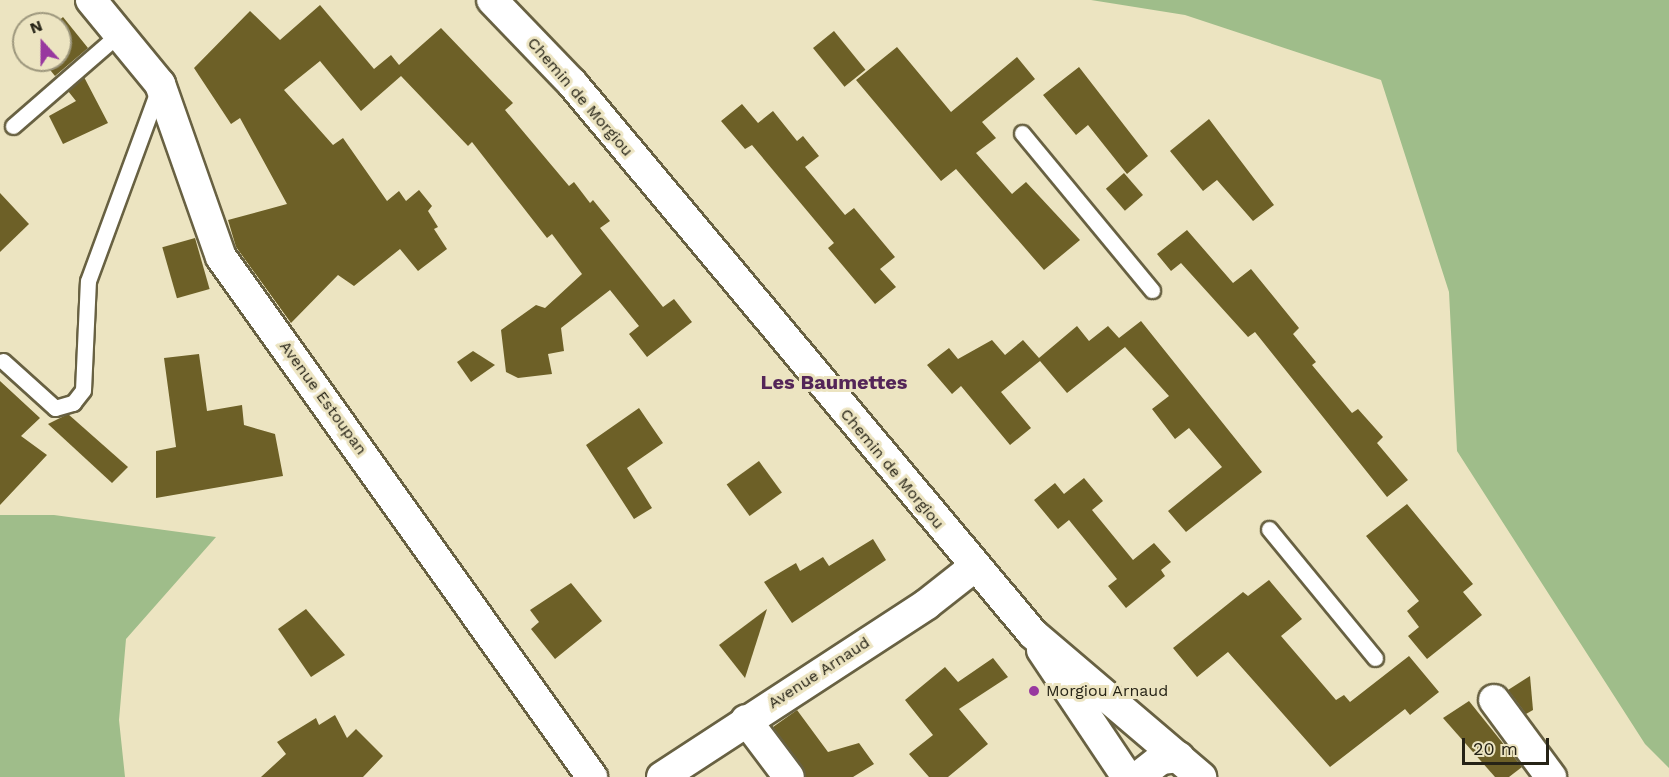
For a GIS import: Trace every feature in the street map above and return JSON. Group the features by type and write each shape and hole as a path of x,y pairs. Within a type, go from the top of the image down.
{"street":[{"name":"Avenue Estoupan","path":"91,0 160,84 221,257 592,777"},
{"name":"Chemin de Morgiou","path":"492,0 572,83 974,567 1033,634 1194,771"},
{"name":"Avenue Arnaud","path":"662,777 746,720 927,604 974,567"},
{"path":"1033,634 1054,673 1127,777"},
{"path":"1494,700 1551,777"},
{"path":"746,720 789,777"},
{"path":"1138,777 1161,759 1194,771"}],"lane":[{"path":"13,126 119,34"},
{"path":"3,361 55,408 73,403 83,390 88,281 160,84"},
{"path":"1022,133 1152,290"},
{"path":"1269,529 1375,658"}],"green space":[{"path":"1091,0 1669,0 1669,768 1645,744 1457,451 1449,292 1381,80 1185,15"},
{"path":"0,515 54,515 216,537 126,639 119,720 125,777 0,777"}],"building":[{"path":"320,5 374,69 391,55 399,65 441,28 513,103 505,110 569,186 574,182 590,203 593,200 610,221 600,228 663,307 674,299 692,322 647,357 629,334 639,326 610,290 561,328 564,351 548,354 552,374 518,378 506,372 501,330 536,305 545,308 582,274 552,234 547,238 472,142 468,146 401,76 361,111 320,61 284,90 333,145 343,138 387,201 399,191 406,201 419,190 432,206 428,211 438,227 434,229 447,249 418,271 400,249 354,286 338,275 291,323 236,247 228,220 287,204 240,118 231,124 194,68 250,11 280,40"},
{"path":"72,28 88,48 72,62"},
{"path":"834,31 865,70 844,87 813,48"},
{"path":"897,47 951,112 1017,57 1035,79 982,122 996,138 976,153 1012,194 1026,182 1080,240 1044,270 956,169 941,181 856,80"},
{"path":"1079,67 1148,156 1127,174 1088,125 1076,135 1043,95"},
{"path":"84,77 108,123 63,144 49,116 76,101 68,91"},
{"path":"742,104 758,123 773,111 797,141 803,136 819,156 805,167 845,215 854,208 895,257 880,269 896,287 875,304 828,248 834,243 752,145 745,149 721,121"},
{"path":"1209,119 1274,205 1253,221 1217,180 1203,191 1170,151"},
{"path":"1124,173 1143,195 1125,211 1106,189"},
{"path":"0,193 29,224 0,252"},
{"path":"1187,230 1233,283 1251,269 1299,328 1293,334 1316,362 1312,365 1352,413 1358,409 1383,437 1377,443 1408,480 1387,497 1255,332 1248,337 1181,263 1171,271 1157,254"},
{"path":"195,238 210,289 177,298 162,247"},
{"path":"1141,321 1262,472 1186,532 1168,511 1222,467 1189,428 1175,439 1152,409 1169,396 1125,347 1067,393 1040,361 1001,392 1031,428 1010,445 961,386 952,394 927,365 949,348 958,359 992,340 1005,355 1023,340 1039,358 1077,326 1089,341 1108,326 1119,338"},
{"path":"473,351 495,365 471,382 457,362"},
{"path":"199,354 207,411 242,405 244,425 275,434 283,476 156,498 156,451 176,447 164,358"},
{"path":"0,381 40,418 21,436 47,455 0,505"},
{"path":"639,408 663,443 627,468 652,508 634,519 586,445"},
{"path":"68,414 128,467 112,483 48,424"},
{"path":"759,461 782,493 750,516 727,485"},
{"path":"1084,478 1103,501 1092,510 1133,560 1154,543 1171,562 1161,570 1165,576 1126,608 1108,586 1117,579 1069,520 1058,529 1034,500 1055,483 1064,494"},
{"path":"1407,504 1473,584 1463,592 1482,615 1427,659 1408,636 1419,627 1407,611 1419,601 1366,536"},
{"path":"873,539 886,560 792,623 764,582 796,563 800,571 823,557 829,566"},
{"path":"1269,580 1302,619 1281,636 1336,700 1344,695 1350,702 1409,656 1439,692 1410,715 1405,709 1330,767 1228,652 1197,677 1173,648 1243,592 1248,596"},
{"path":"571,583 602,621 555,659 531,629 539,622 530,610"},
{"path":"306,609 345,655 311,677 278,629"},
{"path":"767,609 745,678 719,645"},
{"path":"993,658 1008,677 959,709 988,744 948,777 929,777 909,754 933,735 905,700 945,667 958,682"},
{"path":"1530,676 1533,710 1526,714 1508,690"},
{"path":"1469,701 1522,767 1509,777 1495,777 1443,718"},
{"path":"797,710 828,752 859,743 874,764 853,777 806,777 773,727"},
{"path":"335,715 347,738 356,729 383,756 363,777 261,777 286,754 277,742 316,718 319,725"}],"place":[{"name":"Morgiou Arnaud","path":"1034,691"}],"district":[{"name":"Les Baumettes","path":"834,382"}]}
